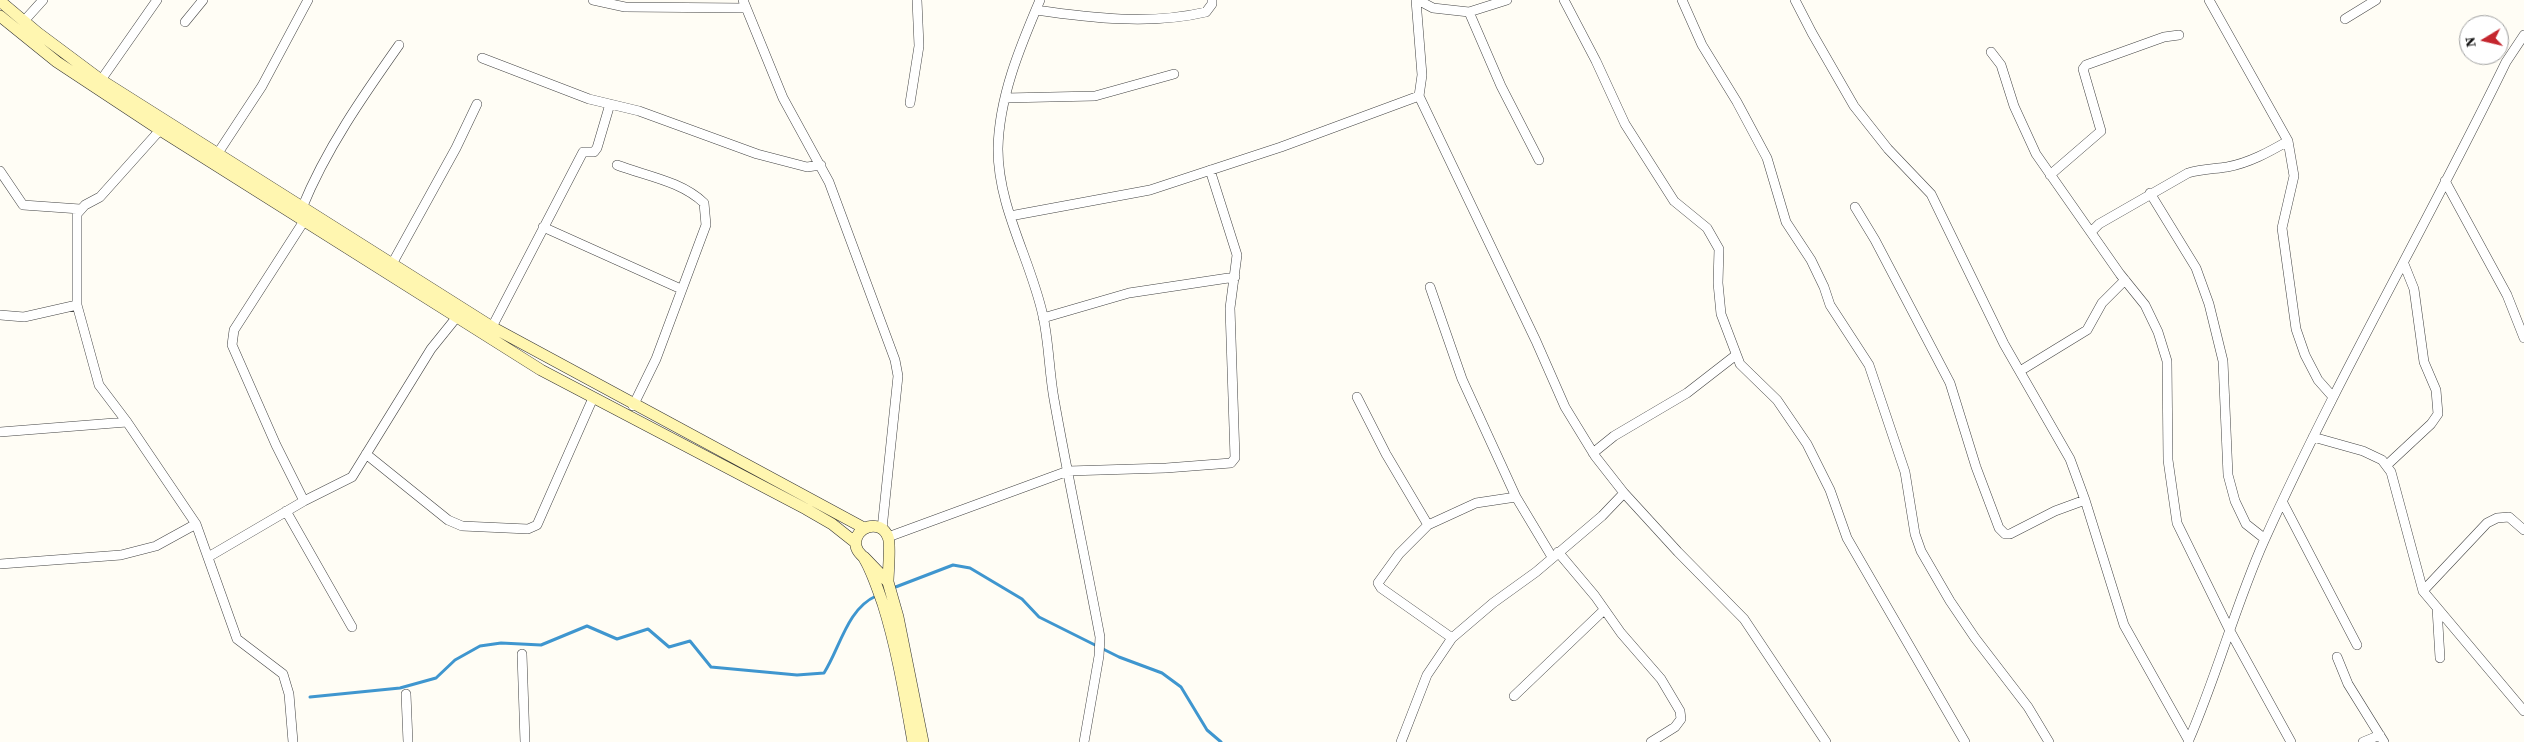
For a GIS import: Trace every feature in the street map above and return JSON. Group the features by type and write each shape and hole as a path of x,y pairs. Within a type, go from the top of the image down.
{"street":[{"path":"24,21 43,0"},
{"path":"101,80 157,0"},
{"path":"186,22 203,0"},
{"path":"218,153 262,86 308,0"},
{"path":"593,0 625,7 744,4 782,98 821,165 895,360 898,376 885,533 890,587 923,742"},
{"path":"910,103 919,46 917,0"},
{"path":"1040,0 1005,98 998,149 1002,188 1038,295 1043,318 1054,397 1100,637 1099,656 1084,742"},
{"path":"1036,10 1084,17 1170,17 1206,12 1212,4 1212,0"},
{"path":"1417,0 1433,8 1469,12 1507,0"},
{"path":"1417,0 1422,75 1419,96 1536,341 1565,407 1593,453 1624,493 1744,620 1826,742"},
{"path":"1564,0 1596,61 1625,124 1674,201 1707,228 1719,249 1718,284 1721,314 1740,364 1777,400 1807,444 1830,490 1847,538 1964,742"},
{"path":"1682,0 1702,45 1737,102 1767,158 1786,222 1811,260 1830,305 1868,365 1905,472 1915,534 1921,551 1950,601 1975,638 2028,706 2049,742"},
{"path":"1795,0 1854,106 1888,149 1931,194 2004,344 2070,459 2085,500 2124,625 2189,742"},
{"path":"2209,0 2288,141 2294,176 2282,228 2296,329 2305,355 2318,380 2333,397"},
{"path":"2345,19 2376,0"},
{"path":"0,1 101,80 492,327 633,406 864,528"},
{"path":"1469,12 1501,86 1539,160"},
{"path":"0,16 57,62 160,130 456,318 542,370 593,398 806,509 832,524 856,543"},
{"path":"2050,175 2101,131 2083,69 2086,65 2164,37 2179,35"},
{"path":"2189,742 2206,700 2243,589 2313,437 2404,264 2506,62 2524,35"},
{"path":"302,208 314,178 342,131 399,45"},
{"path":"1991,52 2001,65 2026,136 2050,175 2145,305 2158,332 2167,361 2168,460 2177,522 2230,631 2291,742"},
{"path":"482,58 589,98 639,111 757,154 807,167 821,165"},
{"path":"1005,98 1095,96 1174,74"},
{"path":"1010,216 1150,190 1281,147 1419,96"},
{"path":"392,264 456,148 477,104"},
{"path":"492,327 583,152 594,152 597,148 610,104"},
{"path":"160,130 100,196 80,209 76,214 77,305 99,385 127,422 196,524 210,556 237,639 283,674 286,682 293,742"},
{"path":"2091,232 2099,224 2150,193 2188,173 2205,168 2228,167 2255,159 2288,141"},
{"path":"617,165 666,181 704,204 706,225 656,359 633,406"},
{"path":"885,533 1068,471 1166,468 1231,463 1235,458 1235,401 1230,308 1237,254 1210,170"},
{"path":"0,171 23,205 80,209"},
{"path":"2445,181 2507,295 2524,338"},
{"path":"2150,193 2196,268 2209,304 2223,361 2228,475 2235,501 2246,524 2265,539"},
{"path":"1855,207 1875,240 1950,383 1976,467 1999,528 2005,534 2010,534 2055,511 2085,500"},
{"path":"304,221 234,330 232,345 268,428 304,501"},
{"path":"543,227 681,289"},
{"path":"2386,466 2431,424 2438,414 2436,390 2424,362 2414,289 2404,264"},
{"path":"1043,318 1129,293 1235,277"},
{"path":"2020,372 2087,330 2102,303 2125,280"},
{"path":"1430,287 1462,379 1516,496 1555,554 1661,679 1680,711 1681,719 1675,727 1651,742"},
{"path":"0,314 24,317 77,305"},
{"path":"210,556 286,511 352,477 431,349 456,318"},
{"path":"1593,453 1614,436 1687,393 1736,354"},
{"path":"1357,397 1386,454 1428,525"},
{"path":"366,454 448,520 462,526 513,530 528,529 537,525 593,398"},
{"path":"0,432 127,422"},
{"path":"2313,437 2363,451 2382,460 2391,472 2423,590 2524,711"},
{"path":"1401,742 1427,675 1452,638 1602,516 1624,493"},
{"path":"1452,638 1381,588 1378,583 1399,554 1428,525 1476,503 1516,496"},
{"path":"2283,503 2357,645"},
{"path":"286,511 352,627"},
{"path":"2423,590 2487,523 2497,518 2509,517 2524,530"},
{"path":"0,564 121,554 156,546 196,524"},
{"path":"885,533 874,526 864,528 856,537 856,543 859,554 864,557 890,587"},
{"path":"864,557 887,617 914,742"},
{"path":"2437,608 2440,658"},
{"path":"1514,696 1604,610"},
{"path":"522,654 525,742"},
{"path":"2337,657 2348,684 2382,738 2363,742"},
{"path":"406,694 408,742"}],"waterway":[{"path":"893,588 953,565 970,568 1022,599 1039,617 1119,657 1162,673 1181,687 1207,730 1221,742"},
{"path":"310,697 400,688 436,678 455,660 480,646 501,643 541,645 587,626 617,639 648,629 669,647 690,641 711,667 797,675 824,673 851,619 866,602 876,596"}]}
